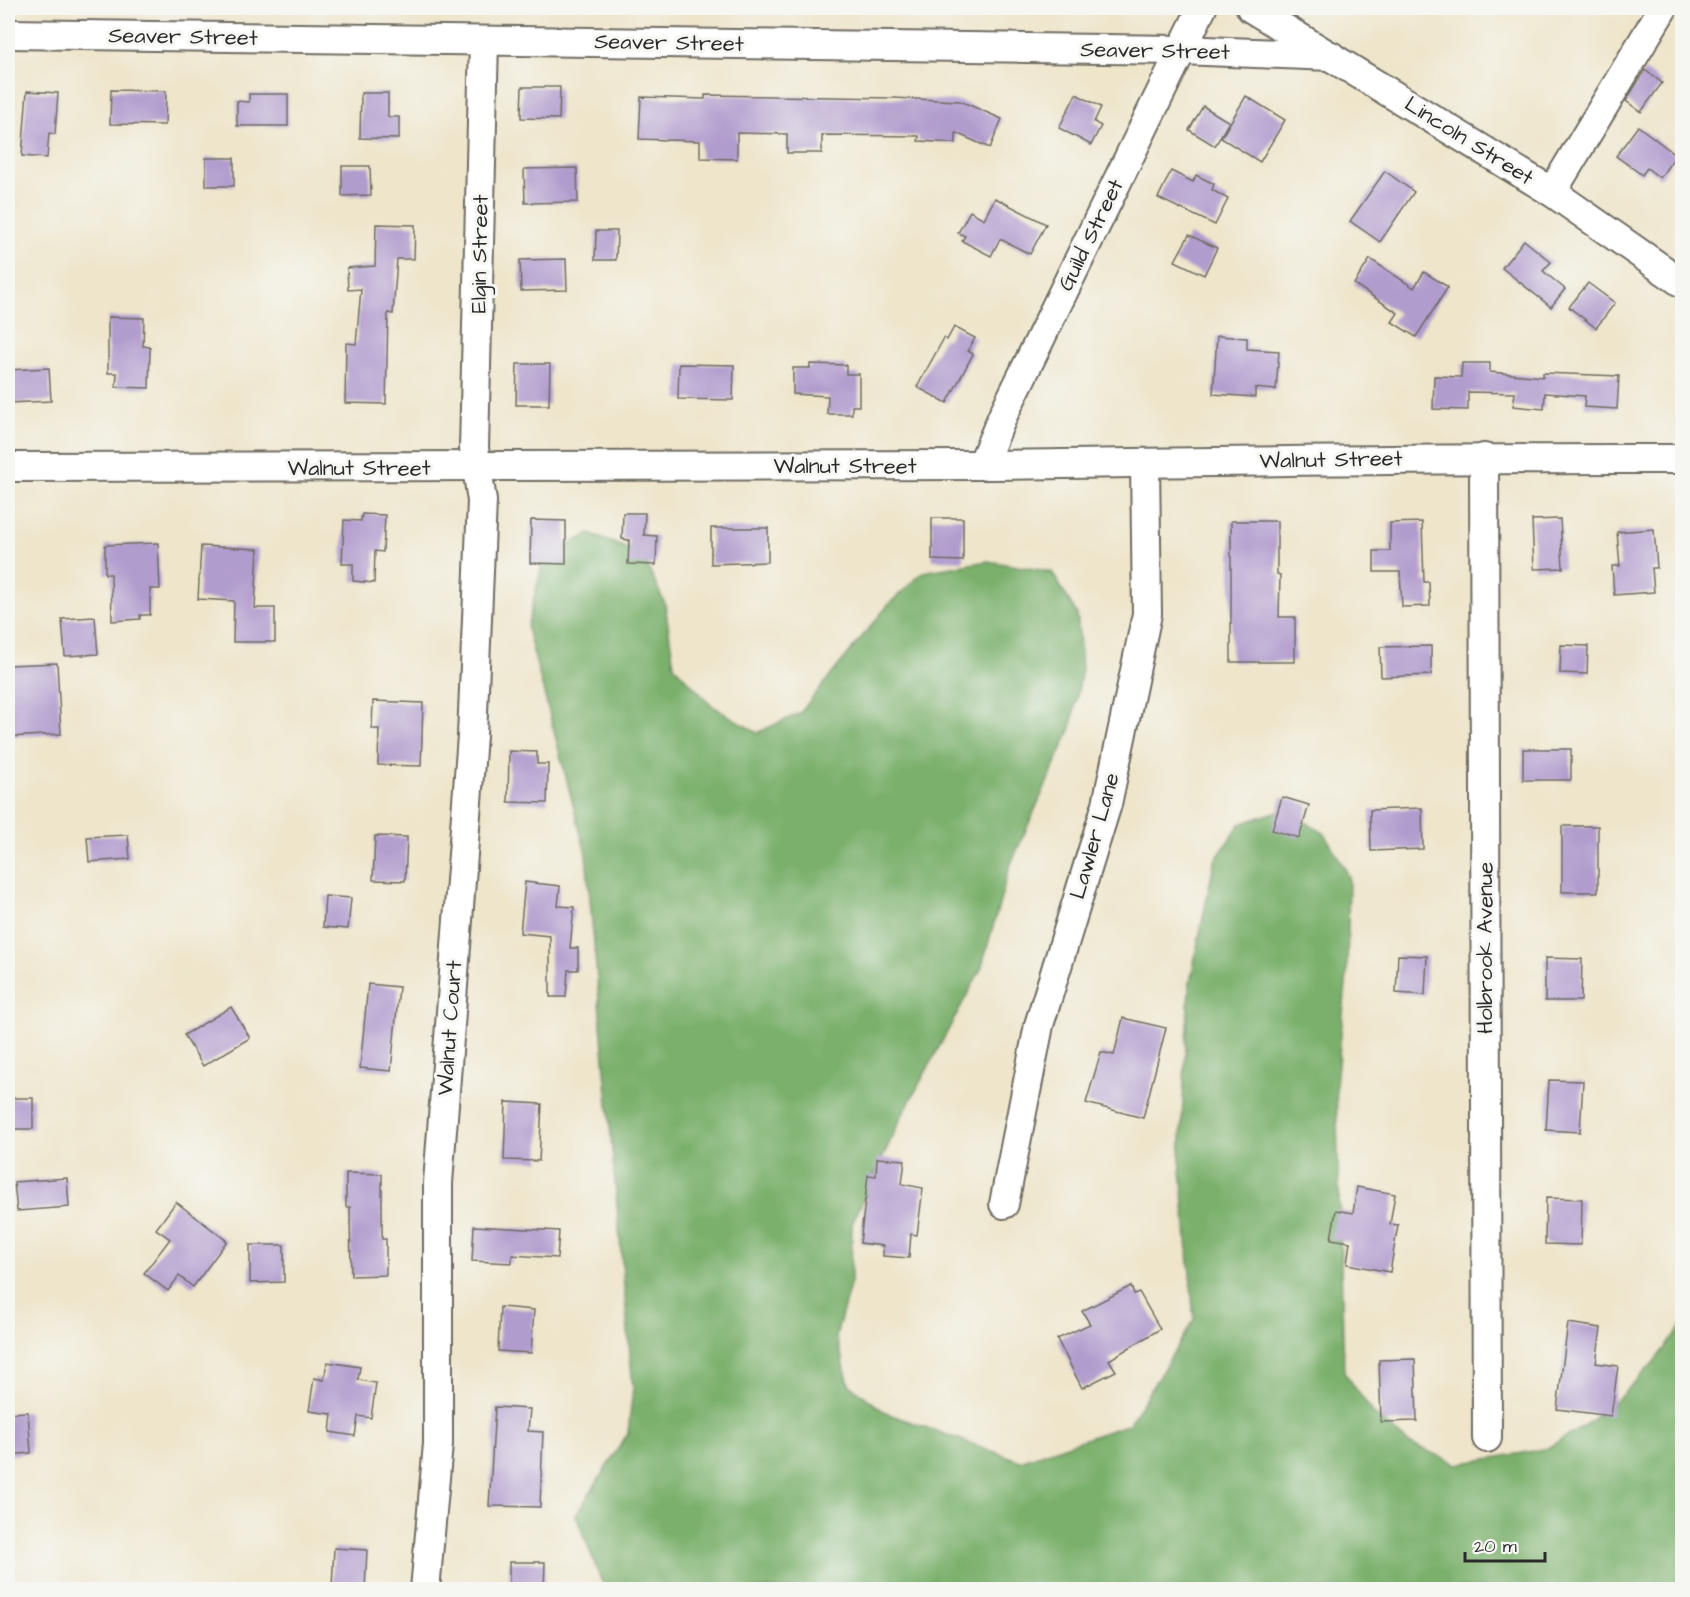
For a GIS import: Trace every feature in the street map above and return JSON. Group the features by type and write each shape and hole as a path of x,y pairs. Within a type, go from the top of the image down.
{"street":[{"name":"Guild Street","path":"982,465 1009,402 1202,8"},
{"name":"Lincoln Street","path":"1251,8 1552,192 1683,283"},
{"path":"1552,192 1663,8"},
{"name":"Seaver Street","path":"8,34 1181,50 1331,56"},
{"name":"Elgin Street","path":"477,468 474,448 484,41"},
{"name":"Walnut Street","path":"8,467 477,468 982,465 1484,458 1683,459"},
{"name":"Holbrook Avenue","path":"1484,458 1487,1438"},
{"name":"Lawler Lane","path":"1004,1204 1040,1025 1107,804 1147,614 1145,463"},
{"name":"Walnut Court","path":"425,1590 438,1444 438,1183 472,736 482,501 477,468"}],"green space":[{"path":"590,534 642,554 665,604 674,666 711,705 757,733 800,713 889,604 923,572 988,561 1052,572 1077,614 1082,669 1071,728 1010,866 981,969 901,1118 852,1224 851,1282 836,1336 849,1384 886,1413 1020,1461 1129,1424 1194,1320 1180,1158 1189,988 1214,862 1240,824 1284,809 1324,833 1349,876 1347,974 1336,1084 1344,1372 1374,1414 1409,1443 1457,1464 1546,1449 1584,1426 1621,1396 1653,1363 1682,1326 1682,1589 608,1589 601,1580 576,1515 628,1433 633,1388 586,854 527,628 544,556"}],"building":[{"path":"1645,70 1662,83 1641,112 1626,101"},
{"path":"522,87 560,87 559,119 521,118"},
{"path":"111,90 166,91 165,125 110,124"},
{"path":"27,91 58,93 55,134 49,133 47,158 22,156"},
{"path":"361,93 388,93 388,117 399,117 399,139 360,138"},
{"path":"249,94 288,94 288,126 237,126 237,101 249,102"},
{"path":"1076,94 1101,107 1094,122 1101,126 1091,145 1059,128"},
{"path":"705,95 960,101 1002,119 990,148 956,133 956,143 918,141 919,136 822,135 822,153 787,153 787,134 737,133 737,159 700,158 700,141 639,139 641,97 705,99"},
{"path":"1246,96 1285,120 1260,162 1221,138"},
{"path":"1203,106 1229,122 1215,146 1189,130"},
{"path":"1638,126 1676,155 1660,178 1647,168 1642,175 1616,156"},
{"path":"206,158 234,158 234,186 206,186"},
{"path":"342,166 370,166 371,195 342,196"},
{"path":"577,168 578,202 525,203 524,169"},
{"path":"1171,171 1193,182 1196,175 1214,184 1212,190 1228,199 1215,225 1158,198"},
{"path":"1385,171 1414,192 1380,242 1350,221"},
{"path":"995,198 1046,224 1030,254 1000,239 991,256 962,241 965,236 958,233 970,211 984,219"},
{"path":"376,224 415,225 414,259 397,259 393,314 388,313 386,404 345,403 346,343 356,344 361,289 348,290 347,268 375,266"},
{"path":"596,231 617,231 616,260 595,260"},
{"path":"1189,235 1217,248 1204,275 1175,261"},
{"path":"1524,240 1551,262 1543,271 1565,289 1551,307 1502,268"},
{"path":"566,259 567,290 521,291 520,260"},
{"path":"1370,259 1414,288 1424,272 1448,287 1416,337 1392,322 1398,313 1354,284"},
{"path":"1588,283 1615,303 1596,328 1569,307"},
{"path":"108,317 144,318 143,346 150,347 149,388 116,387 117,373 108,373"},
{"path":"954,327 975,338 968,351 973,354 947,403 917,387 944,338 947,340"},
{"path":"1217,336 1247,338 1247,349 1279,351 1276,390 1255,388 1255,397 1213,394"},
{"path":"1462,363 1490,363 1490,372 1543,377 1543,373 1619,376 1617,409 1584,407 1585,396 1545,393 1544,409 1513,406 1515,393 1468,392 1468,410 1433,409 1434,376 1461,377"},
{"path":"517,364 550,364 549,405 516,405"},
{"path":"679,364 734,365 733,400 678,399"},
{"path":"810,364 846,365 846,374 859,374 859,406 852,406 852,414 827,414 828,396 793,394 793,368 810,368"},
{"path":"49,368 51,401 8,403 8,370"},
{"path":"623,513 645,513 644,535 657,536 656,565 628,564 629,540 622,539"},
{"path":"362,514 385,515 383,552 375,551 374,583 353,581 353,564 342,564 344,520 361,521"},
{"path":"932,518 963,518 963,561 932,560"},
{"path":"1560,519 1563,568 1534,569 1532,520"},
{"path":"531,520 566,521 566,564 530,563"},
{"path":"1231,521 1277,521 1277,574 1280,575 1279,617 1295,617 1295,662 1231,662"},
{"path":"1422,522 1424,582 1429,582 1430,606 1402,607 1400,572 1374,572 1374,551 1390,551 1390,523"},
{"path":"711,528 768,528 768,562 711,564"},
{"path":"1654,529 1657,568 1652,568 1654,592 1614,595 1612,566 1620,566 1617,532"},
{"path":"158,543 160,589 150,589 150,615 140,615 140,619 112,621 111,574 105,574 105,545"},
{"path":"201,546 258,549 255,608 275,608 275,642 233,642 234,601 198,599"},
{"path":"95,617 98,654 65,656 62,619"},
{"path":"1561,645 1588,646 1587,674 1560,673"},
{"path":"1431,646 1431,675 1381,677 1380,647"},
{"path":"57,663 61,734 8,737 8,665"},
{"path":"373,701 423,703 421,766 378,765 379,729 372,729"},
{"path":"1523,749 1571,749 1571,780 1523,780"},
{"path":"509,751 537,752 537,764 548,764 547,803 508,802"},
{"path":"1282,797 1309,805 1299,838 1272,830"},
{"path":"1422,808 1423,849 1371,851 1370,810"},
{"path":"1562,826 1598,826 1598,892 1562,892"},
{"path":"128,835 130,859 89,862 87,837"},
{"path":"375,836 407,837 405,881 373,880"},
{"path":"525,882 560,886 558,906 574,907 570,948 578,948 578,970 568,970 566,997 550,997 550,936 520,933"},
{"path":"325,896 351,898 348,929 323,927"},
{"path":"1398,955 1427,956 1425,995 1396,993"},
{"path":"1545,958 1582,959 1581,1001 1545,1001"},
{"path":"368,984 399,987 391,1071 360,1068"},
{"path":"231,1007 250,1038 203,1066 184,1035"},
{"path":"1123,1018 1166,1028 1143,1118 1086,1103 1101,1052 1114,1055"},
{"path":"1549,1080 1583,1081 1580,1132 1546,1130"},
{"path":"8,1098 33,1098 33,1129 8,1129"},
{"path":"506,1102 542,1104 539,1161 504,1160"},
{"path":"877,1158 905,1160 902,1184 923,1188 917,1235 911,1234 909,1258 883,1256 883,1246 860,1243 868,1175 876,1176"},
{"path":"346,1173 382,1174 382,1239 386,1239 386,1275 351,1276 350,1207 346,1207"},
{"path":"67,1178 69,1207 17,1211 14,1182"},
{"path":"1357,1187 1395,1194 1390,1224 1398,1225 1390,1272 1347,1264 1350,1242 1331,1239 1336,1210 1353,1213"},
{"path":"1546,1198 1582,1199 1581,1245 1545,1244"},
{"path":"176,1202 227,1241 193,1287 179,1276 168,1291 144,1273 170,1239 156,1229"},
{"path":"474,1226 559,1231 557,1258 512,1255 512,1263 472,1261"},
{"path":"250,1245 284,1245 284,1282 250,1283"},
{"path":"1131,1286 1134,1294 1139,1292 1160,1329 1109,1360 1116,1371 1082,1388 1057,1339 1090,1324 1082,1311"},
{"path":"500,1307 534,1310 531,1353 498,1351"},
{"path":"1568,1323 1601,1328 1596,1363 1618,1366 1611,1416 1557,1409"},
{"path":"1415,1359 1417,1421 1381,1422 1379,1360"},
{"path":"327,1362 360,1367 358,1380 376,1383 371,1418 358,1416 355,1436 330,1432 332,1414 309,1411 314,1378 324,1380"},
{"path":"495,1407 530,1409 528,1431 543,1432 540,1507 489,1506"},
{"path":"28,1412 31,1453 8,1455 8,1413"},
{"path":"334,1548 367,1550 365,1589 332,1587"},
{"path":"509,1562 545,1562 544,1590 509,1590"}]}
